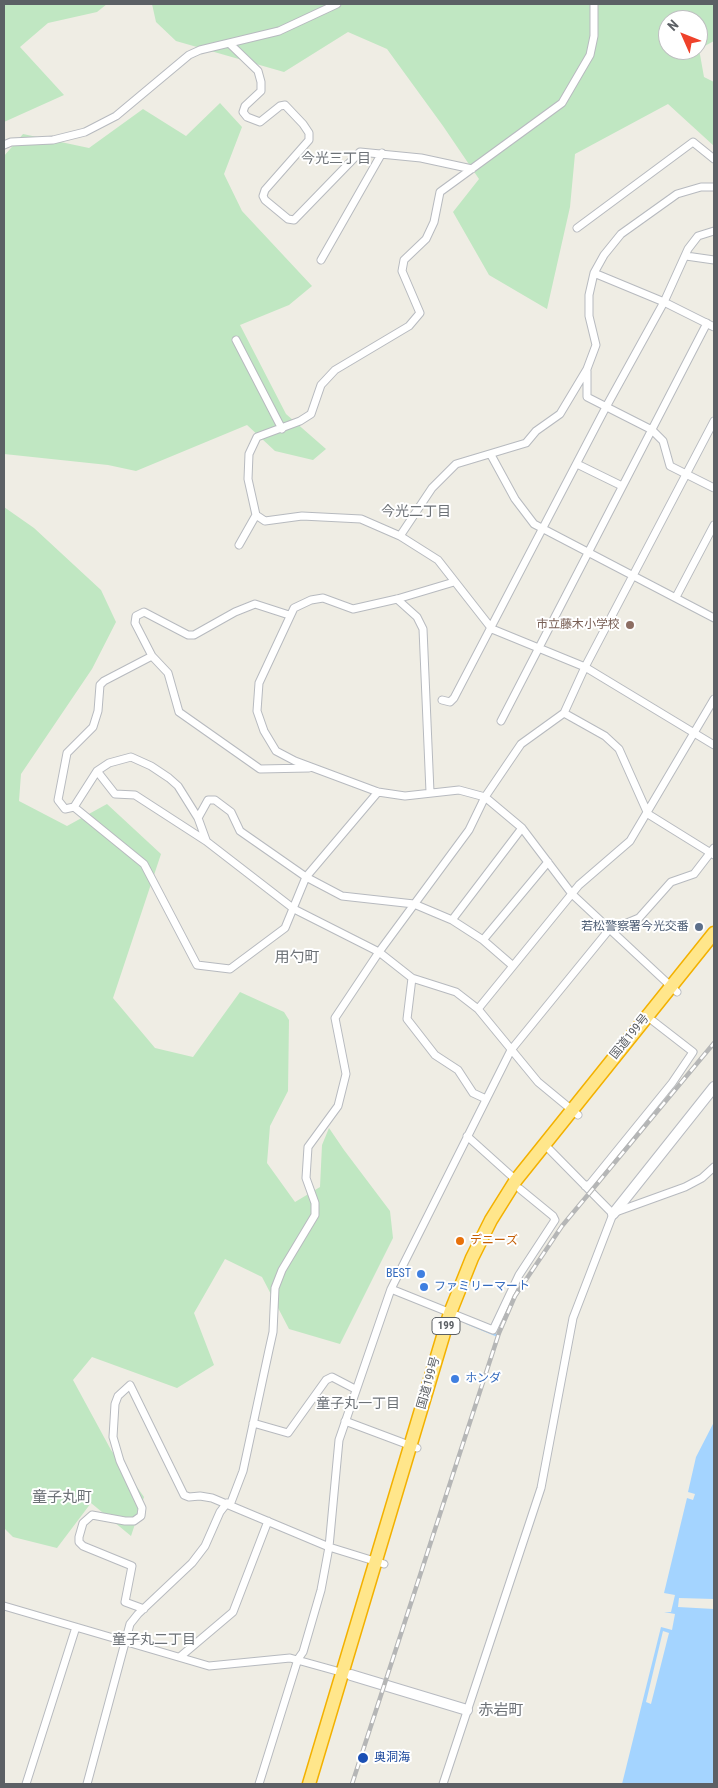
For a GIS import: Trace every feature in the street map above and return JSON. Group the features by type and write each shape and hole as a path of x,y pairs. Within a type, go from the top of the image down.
{"highway":[{"name":"国道199号","path":"519,1185 549,1149 574,1113 653,1021 714,933"},
{"name":"国道199号","path":"316,1784 453,1314 481,1254 519,1185 574,1113 674,990 714,946"},
{"name":"国道199号","path":"309,1784 347,1674"}],"street":[{"path":"4,145 11,142 53,140 85,132 116,116 189,55 200,50 278,31 337,4"},
{"path":"239,546 256,515 248,479 249,454 257,437 282,429 311,414 320,385 336,370 409,326 420,313 402,272 404,260 426,239 434,222 440,192 562,103 590,55 594,36 594,4"},
{"path":"230,44 258,72 261,82 260,91 245,106 243,112 247,117 260,122 280,106 285,105 303,124 309,134 309,140 265,190 263,196 265,200 288,219 294,220 360,152 421,158 472,169"},
{"path":"577,228 693,142 714,159"},
{"path":"321,260 382,153"},
{"path":"400,536 432,488 448,470 456,464 526,443 536,432 560,414 587,369 596,345 589,316 589,294 594,272 604,255 621,234 677,194 701,187 714,187"},
{"path":"442,700 450,702 454,698 492,629 606,407 664,302 686,256 698,236 714,231"},
{"path":"686,256 714,260"},
{"path":"501,721 587,551 711,325 664,302 594,272"},
{"path":"236,340 282,429"},
{"path":"587,369 587,397 652,430 663,441 670,466 714,488"},
{"path":"87,1784 130,1624 201,1552 228,1504 243,1471 273,1332 275,1288 282,1270 316,1215 315,1203 306,1178 308,1147 338,1106 346,1074 335,1018 379,952 469,830 485,797 521,744 564,713 585,667 714,421"},
{"path":"491,454 520,507 534,524 714,618"},
{"path":"578,464 622,486"},
{"path":"256,515 266,521 302,516 362,520 400,536 438,560 492,629 585,667 714,745"},
{"path":"676,597 714,525"},
{"path":"454,582 397,599 353,609 324,598 311,600 294,608 259,682 257,711 264,732 276,750 314,768 378,792 405,796 459,790 485,797 522,828 572,894 608,930 674,990"},
{"path":"397,599 417,617 423,629 430,792"},
{"path":"289,616 254,604 234,612 194,635 188,635 144,612 139,612 134,623 152,656 168,674 179,712 260,769 314,768"},
{"path":"152,656 104,681 100,685 98,711 93,727 66,753 58,800 65,809 74,807 97,771 117,759 132,757 169,778 178,786 198,818 206,841"},
{"path":"478,1009 579,885 630,841 648,814 714,699"},
{"path":"259,1784 298,1659 303,1652 321,1590 329,1547 339,1440 391,1289 511,1050 608,930 639,918 671,882 694,874 713,852 648,814 619,749 605,736 564,713"},
{"path":"97,771 115,794 135,795 206,841 294,909 379,952 412,978 456,992 478,1009 538,1082 574,1113"},
{"path":"74,807 144,864 197,965 230,969 285,928 306,877 378,792"},
{"path":"198,818 208,800 215,800 231,812 240,830 306,877 342,896 414,904 452,920 483,940 513,966"},
{"path":"452,920 522,828"},
{"path":"483,940 548,862"},
{"path":"412,978 407,1019 435,1055 458,1070 473,1093 486,1099"},
{"path":"585,1186 590,1184 672,1083 692,1052 653,1021"},
{"path":"443,1784 541,1488 573,1318 613,1214 714,1087"},
{"path":"391,1289 493,1330 519,1275 555,1220 553,1216 467,1136"},
{"path":"549,1149 613,1214"},
{"path":"613,1214 684,1187 702,1178 714,1167"},
{"path":"253,1423 288,1433 326,1380 332,1377 355,1389"},
{"path":"144,1609 125,1602 132,1566 83,1546 79,1542 83,1524 92,1515 125,1521 134,1521 141,1516 142,1508 120,1462 113,1437 115,1404 123,1390 130,1385 184,1494 188,1497 212,1498 329,1547 381,1563"},
{"path":"345,1421 414,1447"},
{"path":"181,1656 232,1612 268,1521"},
{"path":"4,1606 215,1667 290,1658 298,1659 467,1710"},
{"path":"26,1784 76,1627"}],"green space":[{"path":"4,4 107,4 97,12 48,23 20,47 64,95 4,122"},
{"path":"152,4 714,4 714,41 708,44 708,10 658,10 658,60 701,60 704,77 714,82 714,146 668,104 575,154 570,207 547,309 489,275 453,212 479,179 387,49 348,32 284,72 176,41 156,22"},
{"path":"220,103 242,127 224,174 242,211 312,286 289,305 240,325 286,414 326,449 313,460 275,451 247,425 136,471 108,465 4,454 4,156 23,134 89,148 143,109 186,136"},
{"path":"4,507 34,528 101,590 116,622 92,669 21,774 19,801 67,826 107,804 161,854 113,998 155,1048 193,1057 240,992 284,1012 289,1020 288,1091 270,1126 267,1163 295,1202 320,1187 322,1145 329,1128 390,1211 393,1238 340,1344 289,1329 262,1277 225,1259 194,1313 214,1365 177,1388 92,1357 73,1380 111,1450 144,1497 131,1536 91,1503 57,1548 13,1537 4,1528"}],"water":[{"path":"714,1422 714,1599 679,1598 678,1607 714,1609 714,1784 622,1784 661,1627 672,1630 675,1614 664,1612 671,1612 675,1595 664,1593 687,1498 693,1500 695,1494 688,1492 696,1457","holes":["663,1631 669,1633 651,1704 646,1702"]}],"waterway":[{"path":"467,1323 496,1335"}],"railway":[{"path":"352,1784 499,1333 515,1296 562,1226 714,1043"}],"place":[{"name":"市立藤木小学校","path":"630,625"},
{"name":"若松警察署今光交番","path":"699,927"},
{"name":"デニーズ","path":"460,1241"},
{"name":"BEST","path":"421,1274"},
{"name":"ファミリーマート","path":"424,1287"},
{"name":"ホンダ","path":"455,1379"},
{"name":"奥洞海","path":"363,1758"}],"district":[{"name":"今光三丁目","path":"336,159"},
{"name":"今光二丁目","path":"416,512"},
{"name":"用勺町","path":"297,958"},
{"name":"童子丸一丁目","path":"358,1404"},
{"name":"童子丸町","path":"62,1498"},
{"name":"童子丸二丁目","path":"154,1640"},
{"name":"赤岩町","path":"501,1711"}]}
